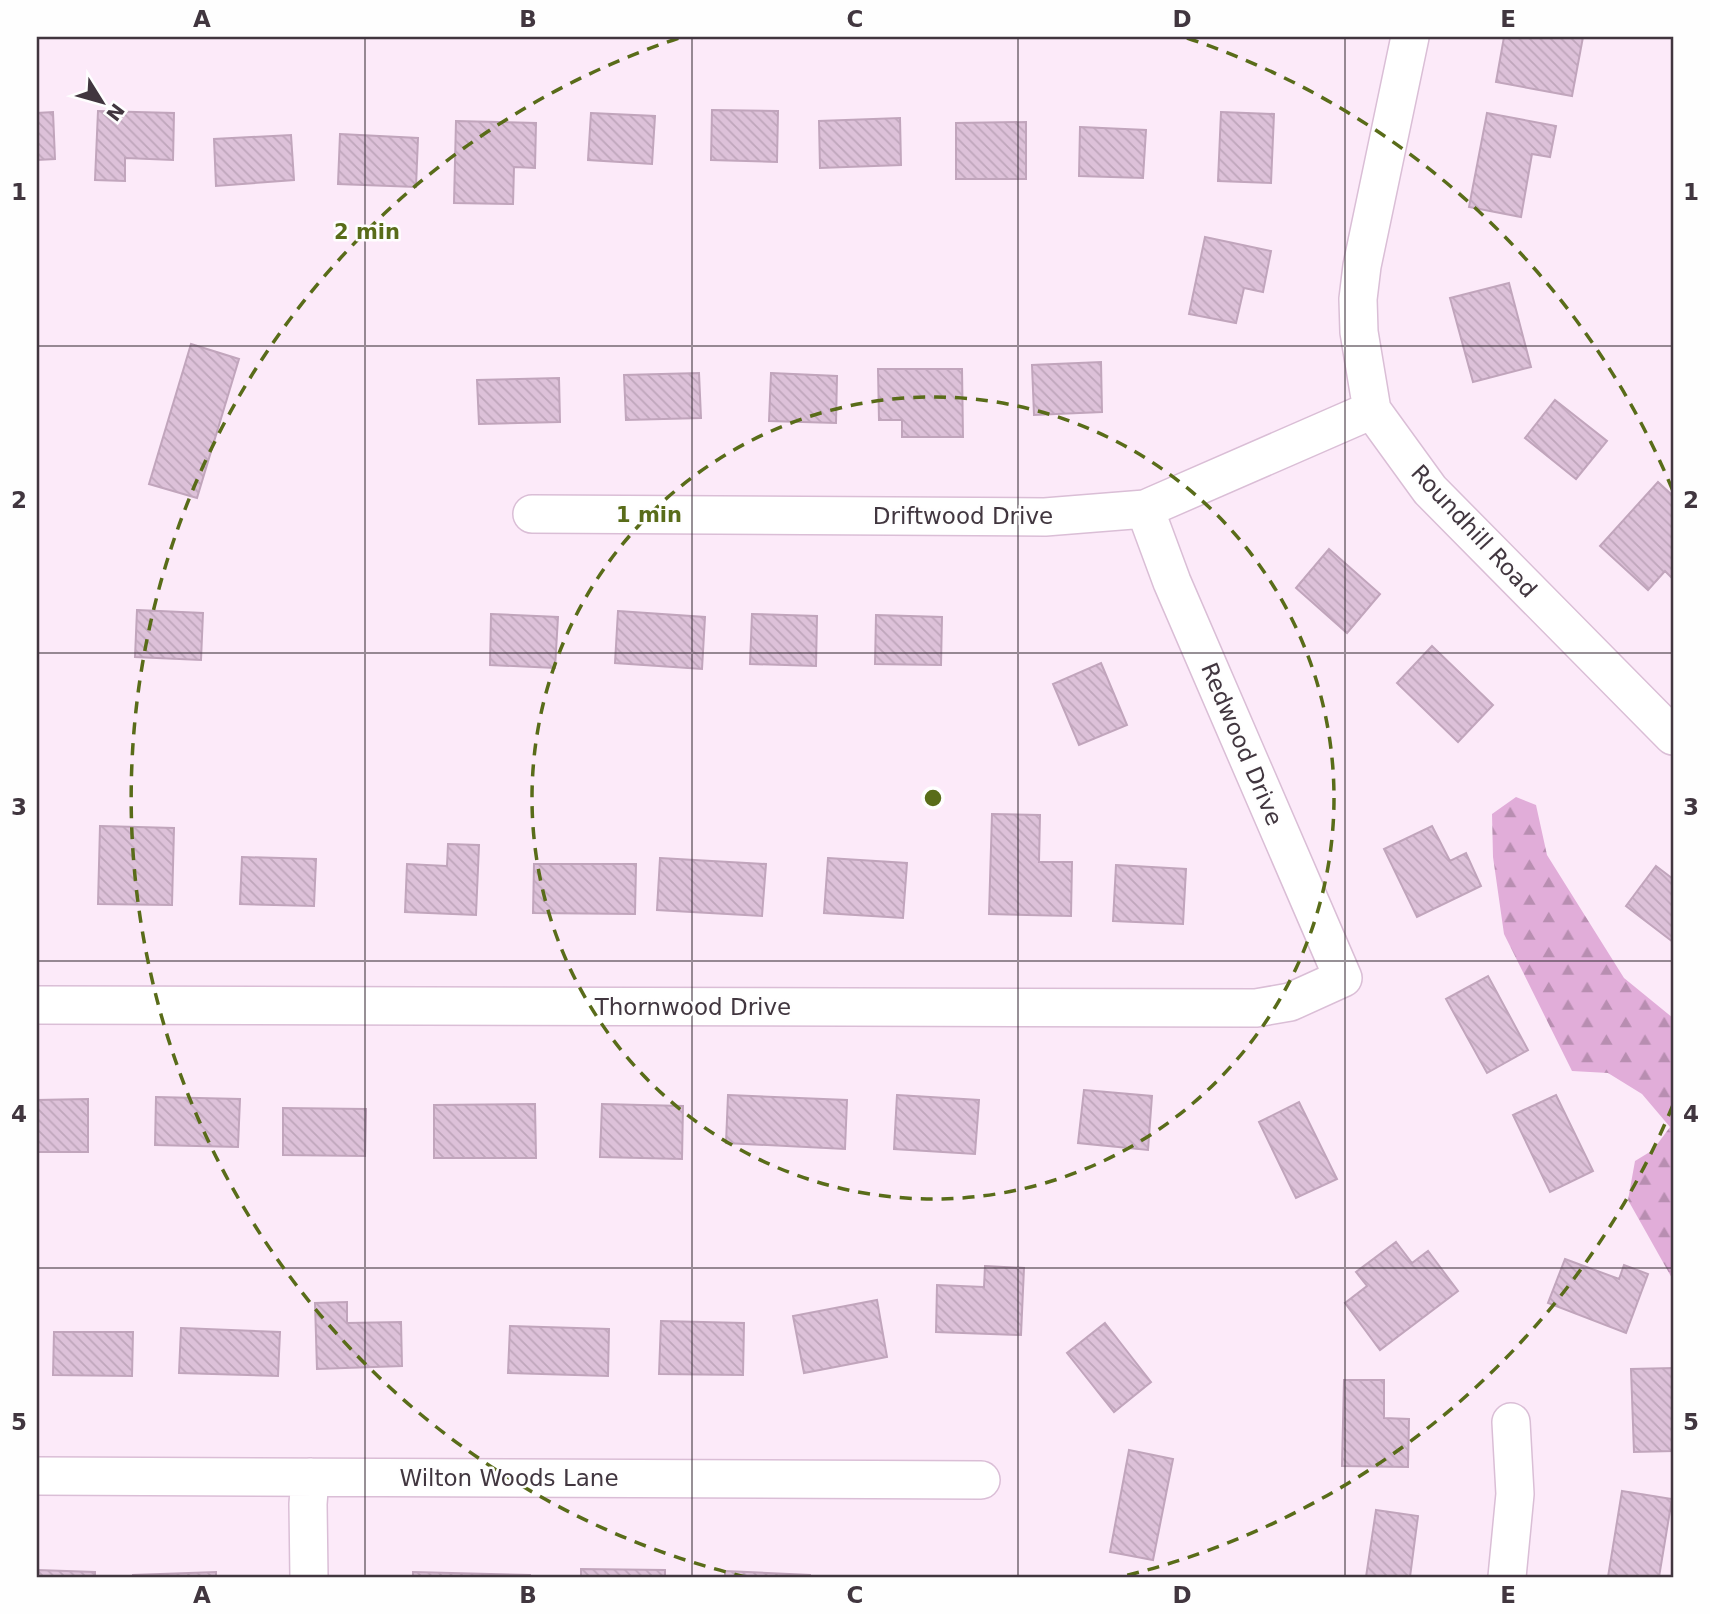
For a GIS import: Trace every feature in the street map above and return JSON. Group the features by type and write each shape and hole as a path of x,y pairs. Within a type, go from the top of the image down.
{"street":[{"name":"Roundhill Road","path":"1410,37 1362,266 1358,299 1359,332 1372,410 1430,490 1673,736"},
{"name":"Driftwood Drive","path":"532,514 1045,517 1145,509 1372,410"},
{"name":"Redwood Drive","path":"1145,509 1172,582 1343,978"},
{"name":"Thornwood Drive","path":"37,1005 1256,1008 1290,1002 1343,978"},
{"path":"1507,1577 1515,1494 1511,1422"},
{"name":"Wilton Woods Lane","path":"37,1476 981,1480"},
{"path":"309,1577 310,1477"}],"green space":[{"path":"1516,797 1536,805 1547,855 1624,978 1673,1018 1673,1280 1628,1200 1635,1161 1653,1150 1670,1127 1642,1094 1608,1073 1572,1071 1504,934 1493,857 1492,814"}],"building":[{"path":"1504,37 1583,37 1572,96 1496,82"},
{"path":"712,110 778,111 777,162 711,160"},
{"path":"98,111 174,113 173,160 125,158 125,181 95,180"},
{"path":"53,112 55,159 37,160 37,113"},
{"path":"1221,112 1274,114 1271,183 1218,181"},
{"path":"591,113 655,116 652,164 588,160"},
{"path":"1487,113 1556,126 1550,157 1532,154 1521,217 1469,207"},
{"path":"900,118 901,165 820,168 819,121"},
{"path":"456,121 536,123 535,168 514,167 513,204 454,203"},
{"path":"1026,122 1026,179 956,179 956,123"},
{"path":"1080,127 1146,130 1143,178 1079,176"},
{"path":"340,134 418,138 416,187 338,184"},
{"path":"291,135 294,180 216,186 214,139"},
{"path":"1205,237 1271,251 1263,292 1244,288 1236,323 1189,314"},
{"path":"1509,283 1531,367 1473,382 1450,298"},
{"path":"191,344 239,359 197,498 149,484"},
{"path":"1101,362 1102,412 1034,415 1032,365"},
{"path":"878,369 962,369 963,437 902,437 902,420 879,420"},
{"path":"699,373 701,418 626,420 624,375"},
{"path":"771,373 837,376 836,423 769,421"},
{"path":"559,378 560,422 479,424 477,380"},
{"path":"1555,400 1607,441 1576,479 1525,438"},
{"path":"1658,482 1673,496 1673,579 1665,571 1648,590 1600,546"},
{"path":"1329,549 1380,594 1347,633 1296,588"},
{"path":"137,610 203,613 201,660 135,657"},
{"path":"618,611 705,617 702,669 615,663"},
{"path":"491,614 558,617 555,668 490,665"},
{"path":"752,614 817,616 816,666 750,664"},
{"path":"876,615 942,617 941,665 875,664"},
{"path":"1432,646 1493,705 1458,742 1397,683"},
{"path":"1101,663 1127,725 1079,745 1053,684"},
{"path":"992,814 1040,815 1039,862 1072,862 1071,916 989,914"},
{"path":"100,826 174,828 172,905 98,904"},
{"path":"1432,826 1450,861 1466,853 1481,886 1417,917 1384,849"},
{"path":"448,844 479,845 476,915 405,912 407,864 447,866"},
{"path":"242,857 316,859 314,906 240,904"},
{"path":"660,858 766,864 762,916 657,910"},
{"path":"828,858 907,863 903,918 824,913"},
{"path":"534,864 636,864 635,914 533,913"},
{"path":"1116,865 1186,869 1183,924 1113,921"},
{"path":"1656,866 1673,879 1673,942 1626,906"},
{"path":"1488,976 1528,1050 1487,1073 1446,999"},
{"path":"1084,1090 1152,1096 1148,1150 1078,1143"},
{"path":"728,1095 847,1100 845,1149 726,1143"},
{"path":"897,1095 979,1100 975,1154 894,1149"},
{"path":"1556,1095 1593,1171 1550,1192 1513,1115"},
{"path":"156,1097 240,1099 238,1147 155,1145"},
{"path":"88,1099 88,1152 37,1152 37,1100"},
{"path":"1299,1102 1337,1179 1296,1198 1259,1122"},
{"path":"535,1104 536,1158 434,1158 434,1105"},
{"path":"602,1104 683,1106 682,1159 600,1157"},
{"path":"283,1108 366,1109 365,1156 283,1155"},
{"path":"1396,1242 1412,1263 1428,1251 1458,1291 1380,1350 1345,1303 1367,1286 1356,1272"},
{"path":"1565,1259 1619,1279 1624,1265 1648,1274 1626,1333 1548,1303"},
{"path":"985,1266 1024,1268 1021,1335 936,1332 937,1285 984,1287"},
{"path":"877,1300 887,1357 804,1373 793,1316"},
{"path":"347,1302 347,1323 401,1322 402,1366 317,1369 315,1303"},
{"path":"661,1321 744,1323 743,1375 659,1374"},
{"path":"1105,1323 1151,1382 1114,1412 1067,1353"},
{"path":"510,1326 609,1329 608,1376 508,1373"},
{"path":"181,1328 280,1332 278,1376 179,1373"},
{"path":"54,1332 133,1332 132,1376 53,1375"},
{"path":"1673,1368 1673,1451 1634,1452 1631,1369"},
{"path":"1344,1380 1384,1380 1384,1418 1409,1419 1408,1467 1342,1466"},
{"path":"1129,1450 1173,1459 1153,1560 1110,1552"},
{"path":"1622,1491 1672,1499 1659,1577 1608,1577"},
{"path":"1376,1510 1418,1516 1410,1577 1366,1577"},
{"path":"581,1569 665,1570 665,1577 581,1577"},
{"path":"37,1570 95,1572 95,1577 37,1577"},
{"path":"725,1571 810,1575 810,1577 725,1577"},
{"path":"216,1572 216,1577 133,1577 133,1575"},
{"path":"413,1572 530,1575 530,1577 413,1577"}]}
